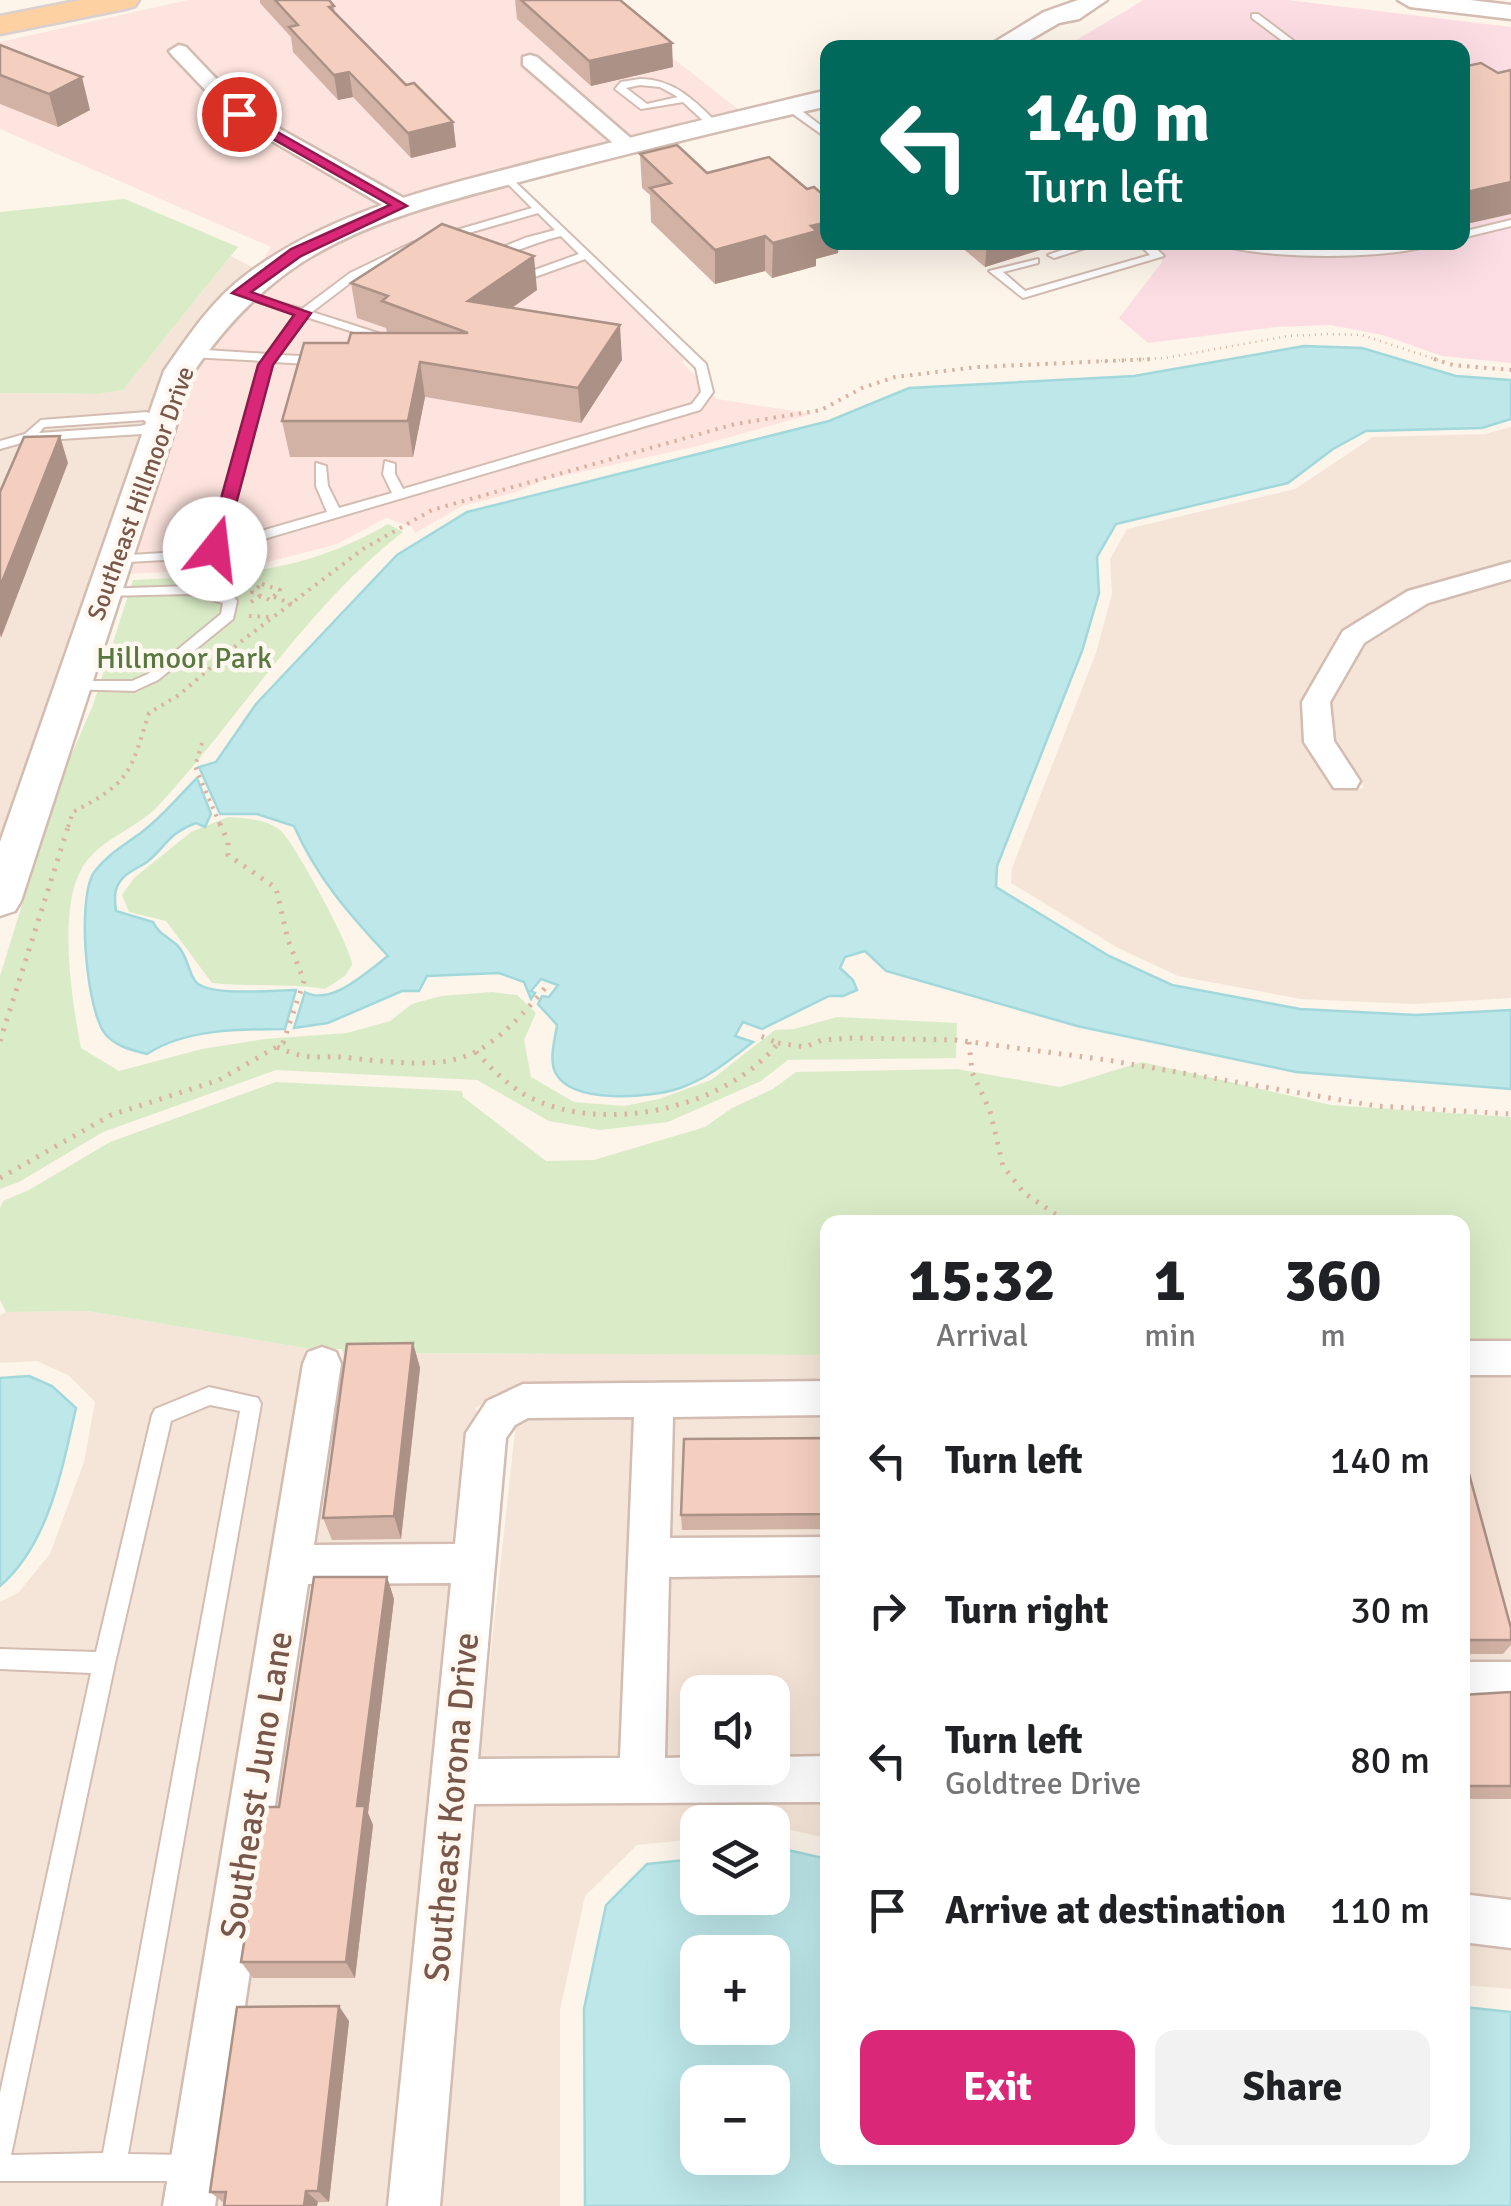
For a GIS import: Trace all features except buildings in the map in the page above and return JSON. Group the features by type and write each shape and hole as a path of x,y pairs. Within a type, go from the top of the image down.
{"main road":[{"path":"0,8 41,0"},
{"path":"0,25 125,0"}],"street":[{"path":"1009,40 1059,9 1071,14 1095,0"},
{"path":"1410,0 1511,12"},
{"path":"179,51 239,114 400,206"},
{"path":"530,61 627,146"},
{"name":"Southeast Hillmoor Drive","path":"0,901 158,423 179,372 218,314 296,252 400,206 820,100"},
{"path":"1346,781 1319,742 1316,702 1352,637 1418,597 1511,570"},
{"path":"1470,1358 1511,1358"},
{"name":"Southeast Juno Lane","path":"192,2187 322,1364"},
{"path":"642,1780 654,1400 820,1398"},
{"name":"Southeast Korona Drive","path":"414,2206 486,1433 501,1412 523,1402 654,1400"},
{"path":"648,1558 820,1556"},
{"path":"290,1565 474,1563"},
{"path":"1470,1683 1511,1683"},
{"path":"454,1782 820,1780"},
{"path":"1470,1919 1511,1924"}],"lane":[{"path":"1256,16 1288,40"},
{"path":"683,99 645,107 620,89 624,84 653,78 664,82 713,124"},
{"path":"790,106 820,130"},
{"path":"115,560 195,555 696,407 707,392 702,368 507,177"},
{"path":"215,549 269,359 303,313 354,275 416,244 538,210"},
{"path":"1470,234 1511,224"},
{"path":"479,260 562,232"},
{"path":"1054,255 1071,250"},
{"path":"1034,260 995,271 1023,295 1158,256 1151,250"},
{"path":"1292,250 1334,255 1352,250"},
{"path":"524,277 586,255"},
{"path":"240,293 380,337"},
{"path":"190,353 339,362"},
{"path":"0,446 27,436 142,430 158,423"},
{"path":"389,464 388,474 400,495"},
{"path":"320,466 322,486 335,514"},
{"path":"72,686 134,686 154,676 228,616 230,601 190,590 104,592"},
{"path":"0,2152 104,1664 162,1415 209,1396 251,1404 113,2166"},
{"path":"0,1659 104,1664"},
{"path":"0,2168 113,2166 192,2187"}],"path":[{"path":"0,1041 73,812 106,795 130,774 144,720 154,706 179,695 374,542 444,505 735,424 821,410 862,388 895,378 978,366 1166,358 1288,336 1328,334 1362,336 1453,365 1511,370"},
{"path":"262,584 280,590 270,600 260,596 252,592 262,584"},
{"path":"229,610 260,596"},
{"path":"274,597 292,604"},
{"path":"263,617 276,617"},
{"path":"0,1178 111,1115 219,1080 287,1038 304,981 288,940 276,888 228,855 228,842 197,768 202,743"},
{"path":"276,1048 310,1060 342,1057 425,1066 476,1052 518,1024 546,987"},
{"path":"758,1035 805,1046 822,1040 883,1037 969,1042 1376,1106 1511,1114"},
{"path":"476,1052 519,1090 552,1107 604,1118 652,1112 706,1095 759,1064 775,1042"},
{"path":"969,1042 974,1078 990,1111 1002,1166 1024,1193 1057,1215"}],"shaded area":[{"path":"188,0 598,0 743,113 437,190 257,270 271,247 0,129 0,42"},
{"path":"1144,0 1287,0 1511,27 1511,363 1442,356 1383,335 1331,325 1275,327 1148,343 1119,318 1162,262 1161,250 1470,250 1470,40 1076,40"},
{"path":"506,185 686,359 682,362 717,399 812,414 698,446 544,480 517,492 462,506 415,533 412,527 386,518 337,544 245,568 126,574 191,372 212,335 304,255 406,209"},
{"path":"231,256 257,270 207,313 167,371 0,856 0,393 98,394 123,390"},
{"path":"1511,427 1511,562 1407,592 1339,634 1302,698 1306,744 1337,791 1364,788 1334,742 1330,704 1366,642 1428,603 1511,579 1511,998 1413,1004 1301,999 1178,976 1118,948 1011,883 1012,868 1096,653 1112,594 1110,559 1127,529 1295,489 1373,437 1485,434"},
{"path":"87,1311 310,1349 305,1350 164,2206 0,2206 0,1602 18,1593 50,1554 84,1462 95,1402 68,1375 37,1361 0,1363 0,1315"},
{"path":"343,1353 820,1355 820,1383 495,1393 475,1408 479,1414 466,1433 455,1547 313,1548"},
{"path":"1511,1372 1511,1664 1470,1665 1470,1373"},
{"path":"820,1413 820,1539 670,1540 672,1415"},
{"path":"634,1415 620,1761 479,1761 516,1422 528,1417"},
{"path":"820,1573 820,1760 790,1760 790,1675 680,1675 680,1760 664,1760 669,1574"},
{"path":"451,1581 387,2206 214,2206 308,1582"},
{"path":"1470,1702 1511,1702 1511,1902 1470,1898"},
{"path":"820,1799 820,1836 790,1830 790,1805 680,1805 680,1841 637,1845 585,1896 560,2010 560,2206 439,2206 474,1801"},
{"path":"1470,1940 1511,1945 1511,1989 1470,1986"}],"green space":[{"path":"125,199 238,247 123,390 98,394 0,393 0,212"},
{"name":"Hillmoor Park","path":"388,524 403,532 335,594 159,805 86,862 73,892 68,935 81,1048 119,1071 202,1049 265,1039 347,1033 390,1021 412,1004 441,996 492,992 517,995 536,1013 524,1040 531,1077 574,1102 624,1106 659,1099 711,1080 775,1030 837,1017 957,1023 956,1058 788,1060 761,1081 668,1122 600,1130 549,1121 477,1080 276,1070 103,1132 19,1182 0,1189 0,976 60,781 93,705 133,580 233,574 295,563 357,541"},
{"path":"228,817 262,821 280,830 309,873 352,965 345,976 325,989 212,983 166,921 129,912 122,895 134,878 191,832"},
{"path":"1142,1062 1331,1105 1511,1117 1511,1343 1470,1343 1470,1215 820,1215 820,1355 343,1353 342,1349 310,1349 87,1311 6,1312 0,1300 3,1201 110,1142 276,1082 462,1091 463,1097 546,1161 594,1160 705,1127 796,1072 957,1069 1060,1087"}],"water":[{"path":"1304,346 1362,348 1456,376 1511,380 1511,419 1482,428 1366,431 1333,449 1288,483 1116,524 1097,557 1099,593 1082,651 997,866 996,887 1109,956 1172,985 1300,1009 1416,1015 1511,1010 1511,1089 1296,1072 1077,1026 886,971 865,951 845,957 840,968 857,990 829,996 762,1029 743,1022 735,1036 753,1042 700,1079 650,1094 594,1094 564,1083 552,1061 557,1025 538,1004 542,996 549,997 558,985 541,979 531,991 535,993 531,999 524,982 499,973 427,976 419,991 402,991 328,1023 294,1028 305,992 326,995 337,991 388,956 335,895 294,826 257,814 220,814 199,767 216,762 256,704 397,555 467,512 829,421 909,388 1134,376"},
{"path":"197,778 211,814 205,827 196,823 179,832 147,862 126,875 116,890 116,911 153,922 181,949 193,978 203,987 228,991 296,990 285,1029 195,1035 147,1054 115,1042 99,1022 86,953 89,884 106,859 150,826"},
{"path":"29,1376 52,1386 76,1408 59,1480 42,1527 17,1569 0,1586 0,1378"},
{"path":"790,1850 820,1857 820,2165 1470,2165 1470,2008 1511,2012 1511,2206 585,2206 584,2009 606,1905 647,1864 680,1861 680,1915 790,1915"}],"route":[{"path":"215,549 266,365 303,313 240,293 296,252 400,206 239,114"}]}
